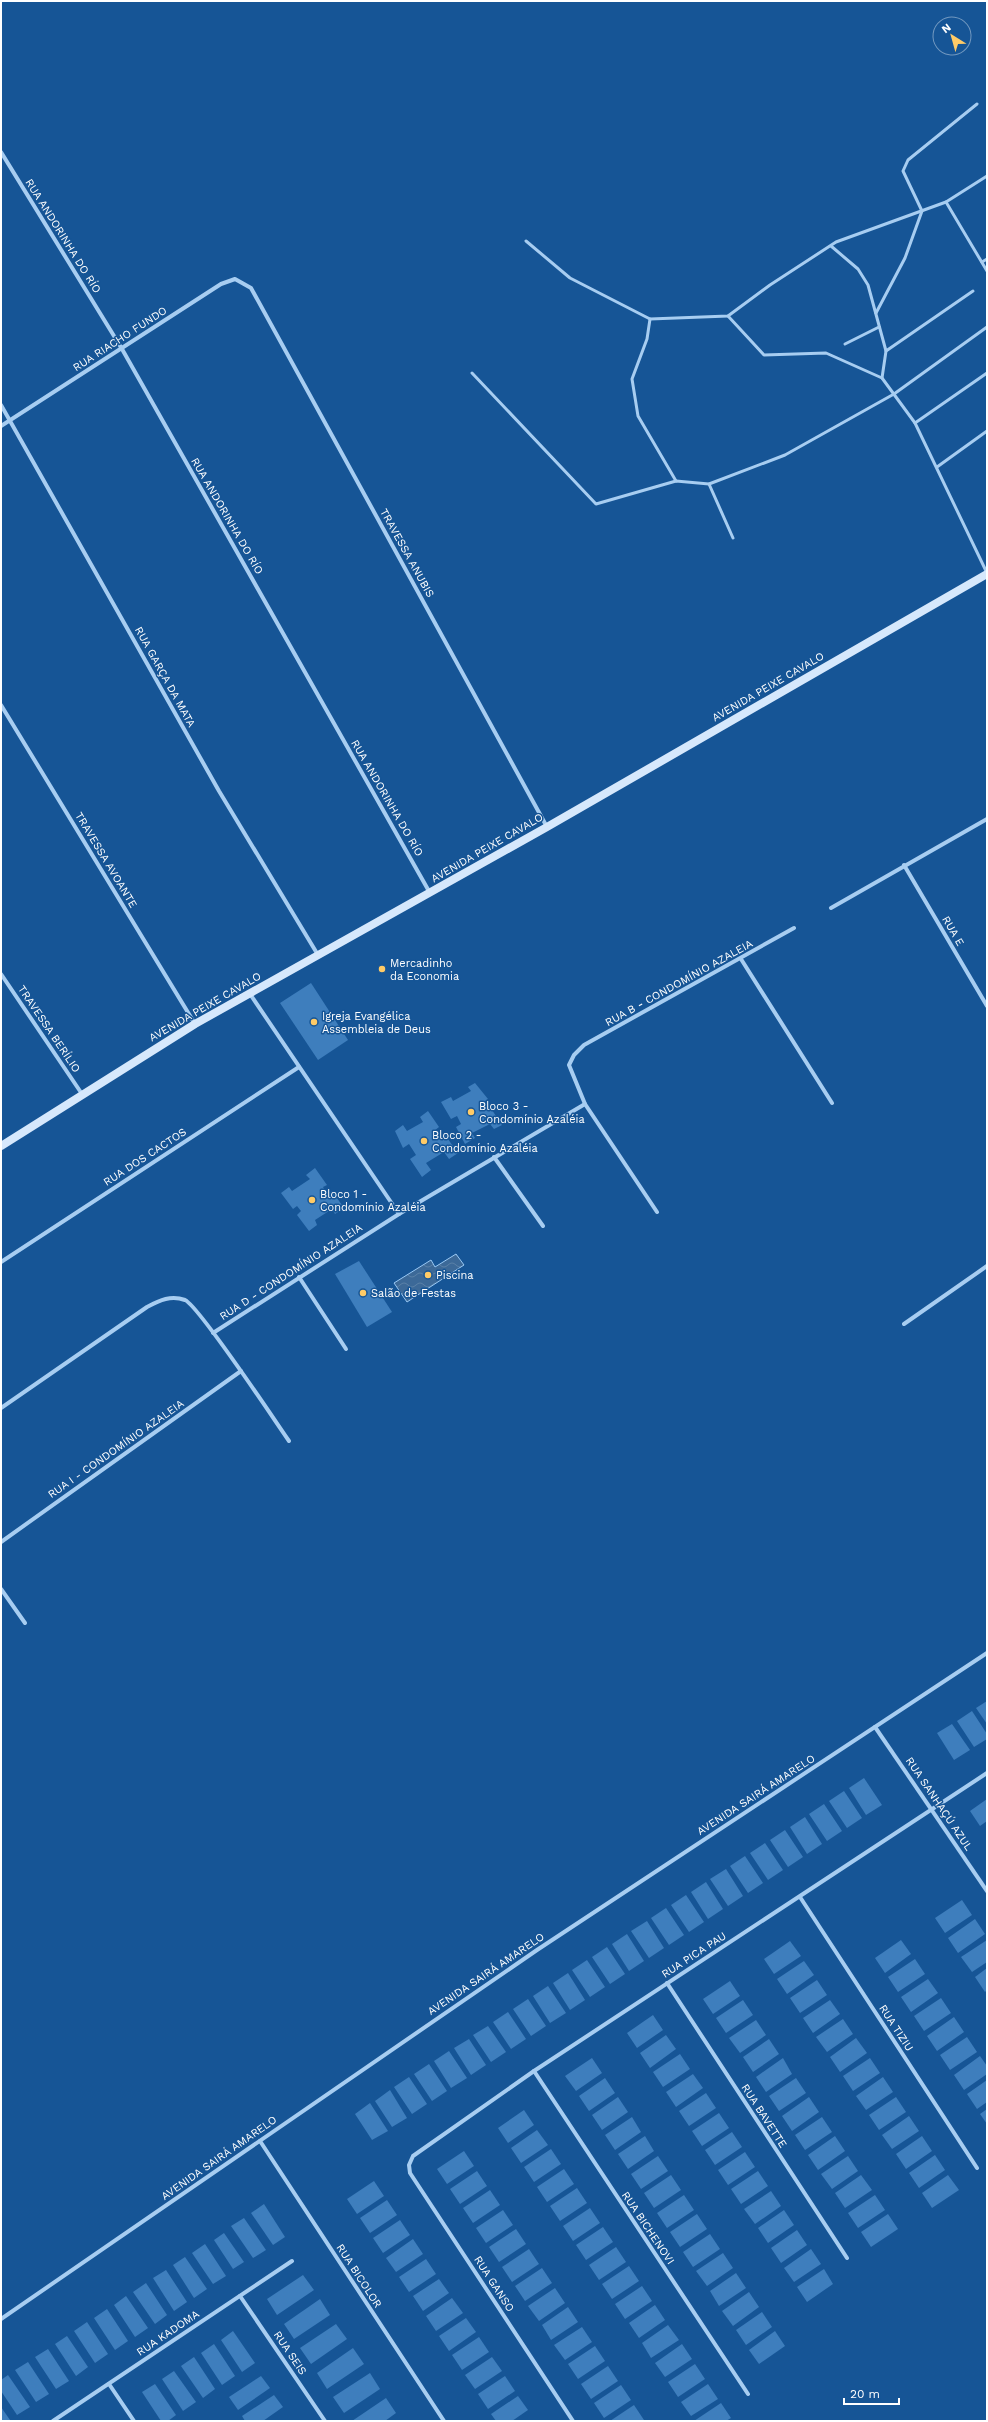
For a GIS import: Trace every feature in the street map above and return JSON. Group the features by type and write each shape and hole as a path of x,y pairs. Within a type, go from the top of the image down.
{"street":[{"name":"RUA ANDORINHA DO RÍO","path":"1,152 122,349 430,893"},
{"name":"RUA RIACHO FUNDO","path":"1,426 221,284 235,279 251,288"},
{"name":"TRAVESSA ANUBIS","path":"251,288 547,827"},
{"name":"RUA GARÇA DA MATA","path":"1,405 219,791 318,954"},
{"name":"AVENIDA PEIXE CAVALO","path":"1,1146 195,1024 547,827 987,573"},
{"name":"TRAVESSA AVOANTE","path":"1,705 195,1024"},
{"path":"831,908 987,819"},
{"name":"RUA E","path":"904,865 987,1006"},
{"name":"RUA B - CONDOMÍNIO AZALEIA","path":"585,1104 569,1065 574,1055 584,1045 741,959 794,928"},
{"path":"741,959 832,1102"},
{"name":"TRAVESSA BERÍLIO","path":"1,974 82,1094"},
{"path":"250,994 399,1214"},
{"name":"RUA DOS CACTOS","path":"1,1262 299,1067"},
{"path":"585,1104 657,1212"},
{"name":"RUA D - CONDOMÍNIO AZALEIA","path":"213,1333 399,1214 585,1104"},
{"path":"494,1158 543,1226"},
{"path":"904,1324 987,1266"},
{"path":"299,1277 346,1349"},
{"path":"1,1408 147,1307 161,1300 175,1298 187,1301 213,1333 289,1441"},
{"name":"RUA I - CONDOMÍNIO AZALEIA","path":"1,1542 241,1371"},
{"path":"1,1589 25,1623"},
{"name":"AVENIDA SAIRÁ AMARELO","path":"1,2319 537,1950 987,1653"},
{"name":"RUA SANHAÇÚ AZUL","path":"875,1727 987,1891"},
{"name":"RUA PICA PAU","path":"413,2156 534,2071 987,1773"},
{"name":"RUA TIZIU","path":"800,1897 977,2168"},
{"name":"RUA BAVETTE","path":"667,1983 847,2258"},
{"name":"RUA BICHENOVI","path":"534,2071 748,2394"},
{"name":"RUA BICOLOR","path":"260,2141 444,2421"},
{"name":"RUA GANSO","path":"413,2156 409,2165 410,2173 573,2421"},
{"name":"RUA KADOMA","path":"53,2421 292,2261"},
{"name":"RUA SEIS","path":"240,2296 325,2421"},
{"path":"109,2384 134,2421"}],"lane":[{"path":"876,313 905,258 922,211 904,171 908,160 976,104"},
{"path":"526,241 570,278 650,319 728,316 770,284 831,246 946,202 987,176"},
{"path":"946,202 987,271"},
{"path":"831,246 858,269 868,285 886,351 882,378"},
{"path":"982,262 987,259"},
{"path":"886,351 973,291"},
{"path":"728,316 764,355 826,353 882,378 915,422 987,573"},
{"path":"650,319 647,339 632,379 638,416 676,481"},
{"path":"845,344 879,327"},
{"path":"472,373 596,504 676,481 709,484 786,455 894,394 987,327"},
{"path":"915,422 987,373"},
{"path":"937,468 987,431"},
{"path":"709,484 733,538"}],"water":[{"name":"Piscina","path":"456,1254 464,1265 407,1302 394,1283 431,1260 435,1267"}],"building":[{"name":"Igreja Evangélica Assembleia de Deus","path":"311,983 348,1040 318,1060 280,1003"},
{"name":"Bloco 3 - Condomínio Azaléia","path":"475,1083 488,1099 482,1103 486,1109 490,1107 502,1125 494,1129 490,1124 472,1133 475,1138 465,1144 456,1127 461,1124 457,1116 451,1119 441,1102 451,1097 453,1101 471,1091 468,1087"},
{"name":"Bloco 2 - Condomínio Azaléia","path":"428,1111 439,1127 434,1131 439,1137 445,1135 458,1153 449,1159 444,1152 426,1163 431,1170 422,1177 410,1159 416,1155 409,1144 403,1148 395,1131 403,1125 407,1131 423,1122 420,1117"},
{"name":"Bloco 1 - Condomínio Azaléia","path":"315,1168 327,1185 323,1187 327,1194 332,1191 344,1208 335,1214 332,1209 315,1220 317,1225 309,1231 297,1215 301,1211 297,1206 293,1209 281,1193 289,1187 292,1191 310,1179 306,1175"},
{"name":"Salão de Festas","path":"359,1261 392,1312 367,1327 335,1274"},
{"path":"987,1701 987,1724 976,1708"},
{"path":"972,1711 987,1734 987,1739 974,1747 957,1721"},
{"path":"952,1724 970,1750 954,1760 937,1733"},
{"path":"864,1778 882,1805 866,1815 849,1788"},
{"path":"844,1791 862,1818 847,1828 829,1801"},
{"path":"987,1799 987,1821 980,1826 970,1811"},
{"path":"824,1804 842,1831 827,1841 809,1814"},
{"path":"805,1817 822,1844 807,1854 790,1827"},
{"path":"785,1830 803,1857 788,1867 770,1840"},
{"path":"765,1843 783,1870 768,1880 750,1853"},
{"path":"745,1856 763,1883 748,1893 730,1866"},
{"path":"726,1869 743,1896 728,1906 710,1879"},
{"path":"706,1882 723,1909 708,1919 691,1892"},
{"path":"686,1895 704,1922 689,1932 671,1905"},
{"path":"962,1900 972,1915 945,1933 935,1918"},
{"path":"666,1908 684,1935 669,1945 651,1918"},
{"path":"975,1919 985,1934 958,1953 948,1938"},
{"path":"647,1921 664,1948 649,1958 631,1931"},
{"path":"627,1934 644,1961 629,1971 612,1944"},
{"path":"901,1940 911,1954 885,1973 875,1958"},
{"path":"987,1940 987,1962 972,1972 961,1957"},
{"path":"790,1941 801,1956 774,1974 764,1959"},
{"path":"607,1947 625,1974 610,1984 592,1957"},
{"path":"915,1959 925,1974 898,1992 888,1977"},
{"path":"587,1960 605,1987 590,1997 572,1970"},
{"path":"804,1961 814,1975 787,1994 777,1979"},
{"path":"987,1968 987,1990 985,1992 975,1977"},
{"path":"568,1973 585,2000 570,2010 553,1983"},
{"path":"928,1979 938,1993 911,2012 901,1997"},
{"path":"817,1980 827,1995 800,2013 790,1998"},
{"path":"730,1981 740,1996 713,2014 703,1999"},
{"path":"548,1986 566,2013 550,2023 533,1996"},
{"path":"941,1998 951,2013 924,2031 914,2016"},
{"path":"528,1999 546,2026 531,2036 513,2009"},
{"path":"743,2000 753,2015 726,2033 716,2018"},
{"path":"830,2000 840,2014 813,2033 803,2018"},
{"path":"508,2012 526,2039 511,2049 493,2022"},
{"path":"653,2015 663,2030 637,2048 627,2033"},
{"path":"954,2017 964,2032 937,2051 927,2036"},
{"path":"843,2019 853,2034 827,2052 816,2037"},
{"path":"756,2020 766,2035 740,2053 729,2038"},
{"path":"488,2026 506,2052 491,2062 473,2035"},
{"path":"666,2035 676,2049 650,2068 640,2053"},
{"path":"967,2037 977,2052 950,2070 940,2055"},
{"path":"856,2038 867,2053 840,2072 830,2057"},
{"path":"469,2039 486,2065 471,2075 454,2048"},
{"path":"769,2039 779,2054 753,2072 743,2057"},
{"path":"449,2051 467,2078 451,2088 434,2061"},
{"path":"680,2054 690,2069 663,2087 653,2072"},
{"path":"980,2056 987,2066 987,2074 964,2090 954,2075"},
{"path":"592,2058 602,2073 576,2091 565,2076"},
{"path":"783,2058 792,2074 766,2092 756,2077"},
{"path":"870,2058 880,2073 853,2091 843,2076"},
{"path":"429,2064 447,2091 432,2101 414,2074"},
{"path":"693,2074 703,2088 676,2107 666,2092"},
{"path":"409,2077 427,2104 412,2114 394,2087"},
{"path":"883,2077 893,2092 866,2110 856,2096"},
{"path":"605,2078 615,2093 589,2111 579,2096"},
{"path":"796,2078 806,2093 779,2111 769,2096"},
{"path":"987,2080 987,2102 977,2109 967,2094"},
{"path":"390,2090 407,2118 392,2127 375,2101"},
{"path":"706,2093 716,2108 689,2126 679,2111"},
{"path":"618,2097 628,2112 602,2130 592,2115"},
{"path":"809,2097 819,2112 792,2131 782,2116"},
{"path":"896,2097 906,2112 879,2130 869,2115"},
{"path":"370,2103 388,2131 372,2140 355,2114"},
{"path":"987,2109 987,2124 980,2114"},
{"path":"524,2110 534,2125 508,2143 498,2128"},
{"path":"719,2113 729,2128 702,2146 692,2131"},
{"path":"909,2116 919,2131 892,2149 882,2135"},
{"path":"632,2117 641,2132 615,2150 605,2135"},
{"path":"822,2117 832,2132 805,2150 795,2135"},
{"path":"537,2130 548,2145 521,2163 511,2148"},
{"path":"732,2132 742,2147 715,2165 705,2150"},
{"path":"645,2136 654,2151 628,2169 618,2154"},
{"path":"835,2136 845,2151 818,2170 808,2155"},
{"path":"922,2136 932,2151 906,2169 896,2154"},
{"path":"551,2149 561,2164 534,2182 524,2167"},
{"path":"464,2151 474,2166 447,2184 437,2169"},
{"path":"745,2152 755,2167 728,2185 718,2170"},
{"path":"935,2155 945,2170 919,2188 909,2173"},
{"path":"658,2156 668,2171 641,2189 631,2174"},
{"path":"848,2156 858,2171 832,2189 821,2174"},
{"path":"564,2169 574,2184 547,2202 537,2187"},
{"path":"477,2171 487,2186 460,2204 450,2189"},
{"path":"758,2171 768,2186 741,2204 731,2189"},
{"path":"671,2175 681,2190 654,2208 644,2193"},
{"path":"861,2175 872,2190 845,2208 835,2193"},
{"path":"948,2175 959,2190 932,2208 922,2193"},
{"path":"374,2181 384,2196 357,2214 347,2199"},
{"path":"577,2188 587,2203 560,2221 550,2206"},
{"path":"490,2190 500,2205 473,2223 463,2208"},
{"path":"771,2191 781,2206 755,2224 744,2209"},
{"path":"684,2195 694,2210 667,2228 657,2213"},
{"path":"875,2195 885,2210 858,2228 848,2213"},
{"path":"387,2200 397,2215 370,2233 360,2218"},
{"path":"264,2204 285,2237 273,2245 251,2213"},
{"path":"590,2208 600,2223 573,2241 563,2226"},
{"path":"503,2210 513,2225 486,2243 476,2228"},
{"path":"784,2210 794,2225 768,2243 758,2228"},
{"path":"697,2214 707,2229 680,2247 670,2232"},
{"path":"888,2214 898,2229 871,2247 861,2232"},
{"path":"244,2218 266,2250 253,2258 231,2226"},
{"path":"400,2220 410,2235 383,2253 373,2238"},
{"path":"603,2227 613,2242 586,2260 576,2245"},
{"path":"516,2229 526,2244 499,2262 489,2247"},
{"path":"797,2230 807,2245 781,2263 771,2248"},
{"path":"224,2233 244,2262 233,2269 214,2240"},
{"path":"710,2234 720,2249 693,2267 683,2252"},
{"path":"413,2239 423,2254 396,2272 386,2258"},
{"path":"205,2244 226,2276 213,2284 192,2253"},
{"path":"616,2247 626,2262 599,2280 589,2265"},
{"path":"529,2249 539,2264 512,2282 502,2267"},
{"path":"811,2249 821,2264 794,2282 784,2268"},
{"path":"723,2253 733,2268 707,2286 696,2271"},
{"path":"185,2257 207,2289 194,2298 173,2265"},
{"path":"426,2259 436,2274 409,2292 399,2277"},
{"path":"629,2266 639,2281 612,2299 602,2284"},
{"path":"542,2268 552,2283 525,2301 515,2286"},
{"path":"824,2269 833,2284 807,2302 797,2287"},
{"path":"166,2270 187,2302 174,2311 153,2278"},
{"path":"736,2273 746,2288 719,2306 710,2291"},
{"path":"303,2275 314,2290 277,2315 267,2299"},
{"path":"439,2279 449,2293 423,2311 413,2296"},
{"path":"146,2283 167,2315 155,2324 133,2292"},
{"path":"642,2286 652,2301 625,2319 615,2304"},
{"path":"555,2288 565,2303 539,2321 528,2306"},
{"path":"749,2292 759,2307 733,2326 722,2311"},
{"path":"126,2296 148,2328 135,2337 114,2305"},
{"path":"452,2298 463,2313 436,2331 426,2316"},
{"path":"320,2299 330,2315 294,2339 284,2324"},
{"path":"655,2305 665,2320 639,2338 629,2323"},
{"path":"568,2307 578,2322 551,2340 542,2325"},
{"path":"107,2309 128,2341 115,2350 94,2318"},
{"path":"762,2312 772,2327 746,2345 736,2330"},
{"path":"466,2318 476,2332 449,2351 439,2336"},
{"path":"87,2322 108,2354 95,2363 74,2331"},
{"path":"336,2324 347,2339 311,2364 300,2348"},
{"path":"668,2325 679,2340 651,2358 642,2343"},
{"path":"582,2327 592,2342 565,2360 554,2345"},
{"path":"233,2331 255,2363 242,2372 221,2340"},
{"path":"775,2331 785,2346 759,2364 749,2350"},
{"path":"67,2336 88,2367 76,2376 55,2344"},
{"path":"479,2337 489,2352 462,2370 452,2355"},
{"path":"214,2344 235,2376 222,2385 201,2353"},
{"path":"682,2344 692,2359 665,2377 655,2363"},
{"path":"595,2346 605,2361 578,2379 568,2364"},
{"path":"353,2348 364,2364 327,2389 317,2373"},
{"path":"48,2349 69,2381 56,2389 35,2357"},
{"path":"194,2357 215,2389 203,2398 181,2366"},
{"path":"492,2357 502,2371 475,2389 465,2375"},
{"path":"28,2362 49,2394 36,2402 15,2370"},
{"path":"695,2364 705,2379 678,2397 668,2382"},
{"path":"608,2366 618,2381 591,2399 581,2384"},
{"path":"174,2371 196,2402 183,2411 162,2379"},
{"path":"370,2373 380,2389 344,2413 333,2397"},
{"path":"8,2375 30,2407 17,2415 1,2391 1,2380"},
{"path":"261,2376 270,2388 238,2410 229,2397"},
{"path":"505,2376 515,2391 488,2409 478,2394"},
{"path":"155,2384 176,2415 168,2421 161,2421 142,2392"},
{"path":"708,2384 718,2399 691,2416 681,2402"},
{"path":"621,2385 631,2400 604,2418 594,2403"},
{"path":"274,2395 283,2407 263,2421 245,2421 242,2416"},
{"path":"518,2396 528,2410 512,2421 496,2421 491,2414"},
{"path":"386,2398 396,2413 385,2421 352,2421"},
{"path":"721,2403 731,2418 726,2421 694,2421"},
{"path":"634,2405 644,2420 610,2421"},
{"path":"1,2407 10,2420 1,2421"}],"place":[{"name":"Mercadinho da Economia","path":"382,969"},
{"name":"Igreja Evangélica Assembleia de Deus","path":"314,1022"},
{"name":"Bloco 3 - Condomínio Azaléia","path":"471,1112"},
{"name":"Bloco 2 - Condomínio Azaléia","path":"424,1141"},
{"name":"Bloco 1 - Condomínio Azaléia","path":"312,1200"},
{"name":"Piscina","path":"428,1275"},
{"name":"Salão de Festas","path":"363,1293"}]}
